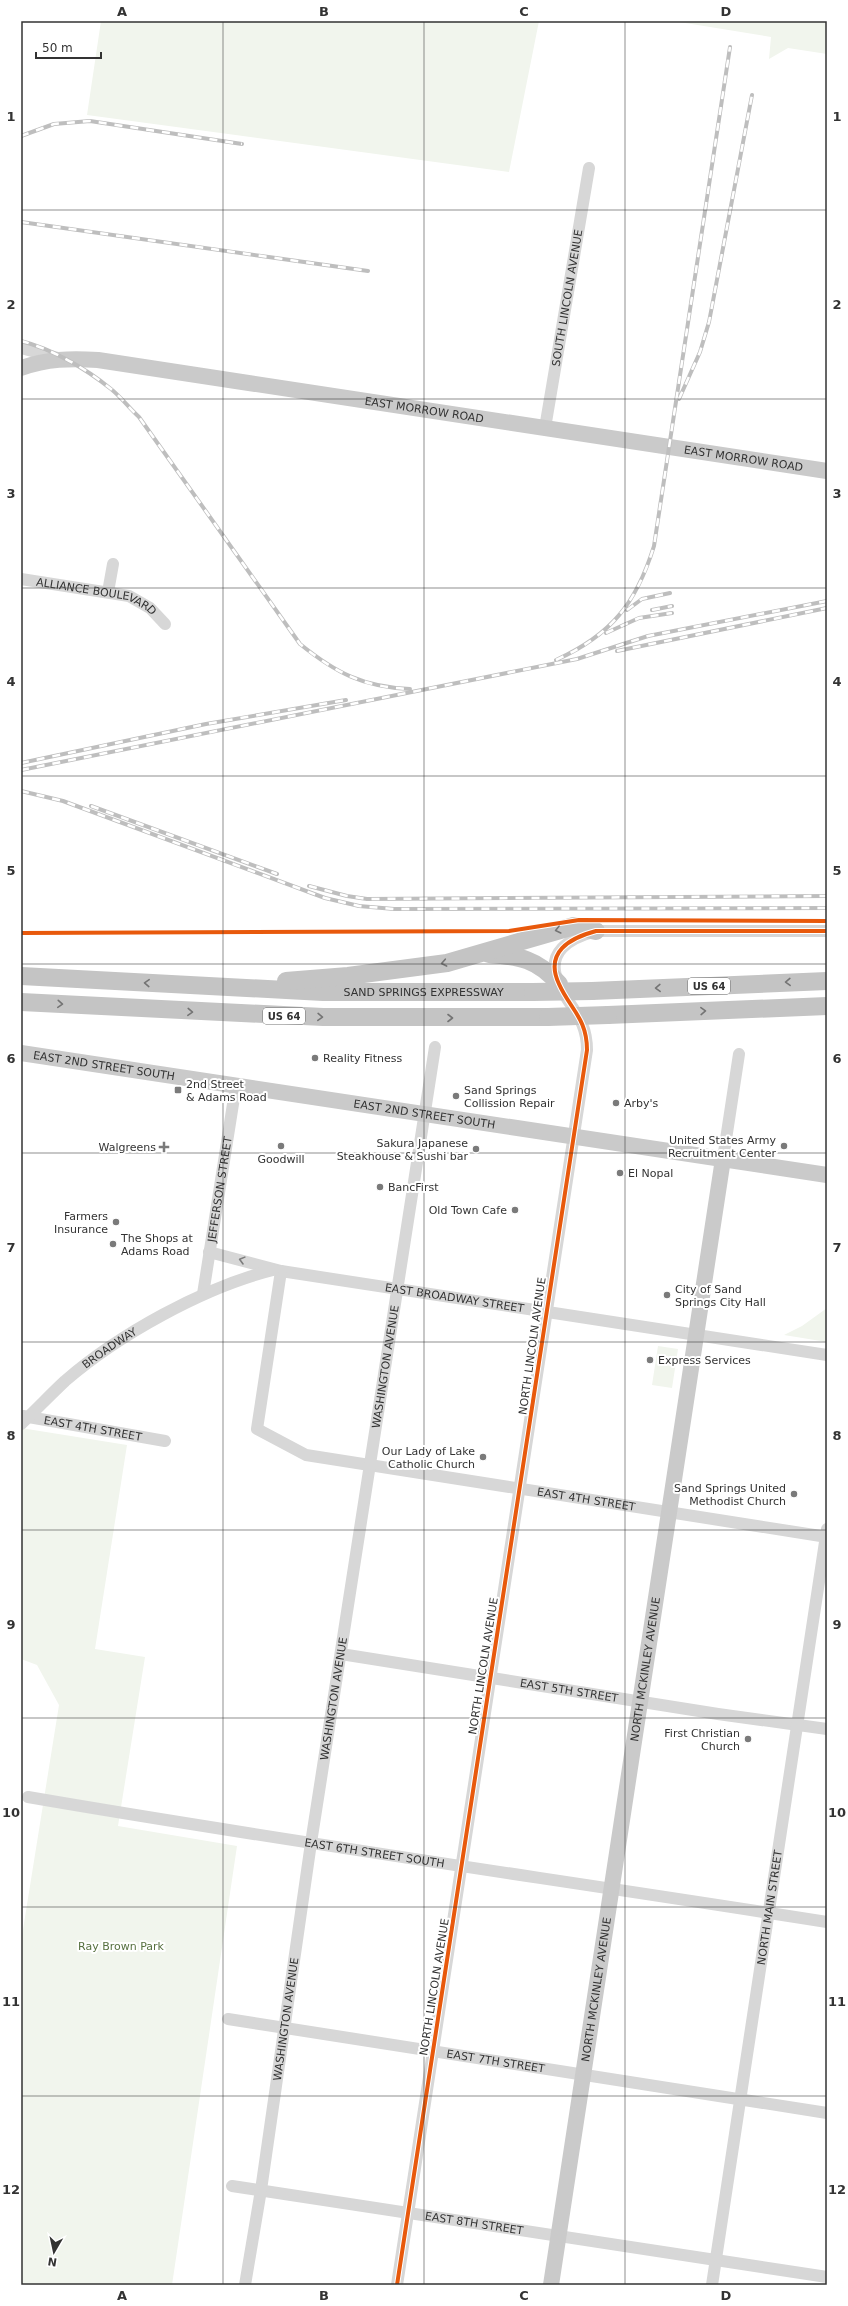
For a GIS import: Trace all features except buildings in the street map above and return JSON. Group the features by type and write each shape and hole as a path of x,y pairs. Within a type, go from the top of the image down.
{"highway":[{"path":"214,987 406,969 482,954 574,926 596,931"},
{"path":"482,954 507,955 529,961 548,971 558,984"},
{"name":"SAND SPRINGS EXPRESSWAY","path":"21,976 323,992 592,991 827,981"},
{"name":"US 64","path":"21,1002 323,1017 548,1018 827,1006"}],"main road":[{"name":"EAST MORROW ROAD","path":"59,359 98,360 827,471"},
{"path":"21,368 37,362 59,359"},
{"name":"EAST 2ND STREET SOUTH","path":"21,1053 827,1175"},
{"name":"NORTH MCKINLEY AVENUE","path":"551,2285 723,1159"}],"street":[{"name":"SOUTH LINCOLN AVENUE","path":"545,428 574,248 589,168"},
{"name":"EAST MORROW ROAD","path":"21,348 59,359"},
{"path":"108,592 113,564"},
{"name":"ALLIANCE BOULEVARD","path":"21,579 108,592 140,600 165,624"},
{"path":"558,984 556,962 562,947 579,935 596,931 827,931"},
{"name":"NORTH LINCOLN AVENUE","path":"397,2285 587,1050 587,1037 582,1025 574,1008 558,984"},
{"name":"WASHINGTON AVENUE","path":"245,2285 261,2190 311,1843 435,1047"},
{"name":"NORTH MCKINLEY AVENUE","path":"723,1159 739,1054"},
{"name":"JEFFERSON STREET","path":"203,1294 236,1086"},
{"path":"209,1252 278,1270"},
{"name":"EAST BROADWAY STREET","path":"203,1294 240,1279 278,1270 827,1355"},
{"name":"EAST 4TH STREET","path":"278,1270 257,1429 306,1455 669,1513 827,1534"},
{"name":"BROADWAY","path":"23,1419 65,1381 90,1362 154,1321 203,1294"},
{"name":"EAST 4TH STREET","path":"23,1419 165,1442"},
{"name":"NORTH MAIN STREET","path":"712,2285 827,1534"},
{"name":"EAST 5TH STREET","path":"341,1654 640,1702 827,1729"},
{"name":"EAST 6TH STREET SOUTH","path":"28,1797 165,1821 827,1922"},
{"name":"EAST 7TH STREET","path":"228,2018 284,2028 583,2073 827,2113"},
{"name":"EAST 8TH STREET","path":"232,2186 827,2277"}],"green space":[{"path":"101,21 539,21 509,172 87,115"},
{"path":"673,21 827,21 827,54 788,48 769,59 771,37"},
{"path":"827,1308 827,1342 784,1335 802,1326"},
{"path":"658,1346 678,1349 672,1388 652,1385"},
{"name":"Ray Brown Park","path":"21,1428 127,1445 95,1649 145,1657 118,1826 237,1846 172,2285 21,2285 21,1942 59,1705 37,1665 21,1659"}],"railway":[{"path":"556,660 592,640 619,615 630,601 639,585 654,546 730,47"},
{"path":"679,399 700,352 709,322 752,95"},
{"path":"21,136 54,124 90,121 242,144"},
{"path":"21,222 368,271"},
{"path":"21,341 33,344 56,354 101,381 115,392 139,417 300,644 326,663 351,677 378,685 410,689"},
{"path":"627,610 642,599 670,593"},
{"path":"21,770 577,659 648,636 827,601"},
{"path":"652,610 672,606"},
{"path":"617,651 827,608"},
{"path":"606,633 639,618 672,613"},
{"path":"21,763 206,724 346,700"},
{"path":"21,791 63,801 325,898 359,906 394,909 827,908"},
{"path":"91,806 277,874"},
{"path":"309,886 347,896 367,899 827,896"}],"cycle path":[{"path":"21,933 509,931 579,920 827,921"},
{"path":"397,2285 587,1050 586,1039 581,1022 563,993 555,973 557,955 569,942 596,931 827,931"}],"place":[{"name":"Reality Fitness","path":"315,1058"},
{"name":"2nd Street & Adams Road","path":"178,1090"},
{"name":"Sand Springs Collission Repair","path":"456,1096"},
{"name":"Arby's","path":"616,1103"},
{"name":"Goodwill","path":"281,1146"},
{"name":"United States Army Recruitment Center","path":"784,1146"},
{"name":"Walgreens","path":"164,1147"},
{"name":"Sakura Japanese Steakhouse & Sushi bar","path":"476,1149"},
{"name":"El Nopal","path":"620,1173"},
{"name":"BancFirst","path":"380,1187"},
{"name":"Old Town Cafe","path":"515,1210"},
{"name":"Farmers Insurance","path":"116,1222"},
{"name":"The Shops at Adams Road","path":"113,1244"},
{"name":"City of Sand Springs City Hall","path":"667,1295"},
{"name":"Express Services","path":"650,1360"},
{"name":"Our Lady of Lake Catholic Church","path":"483,1457"},
{"name":"Sand Springs United Methodist Church","path":"794,1494"},
{"name":"First Christian Church","path":"748,1739"}]}
